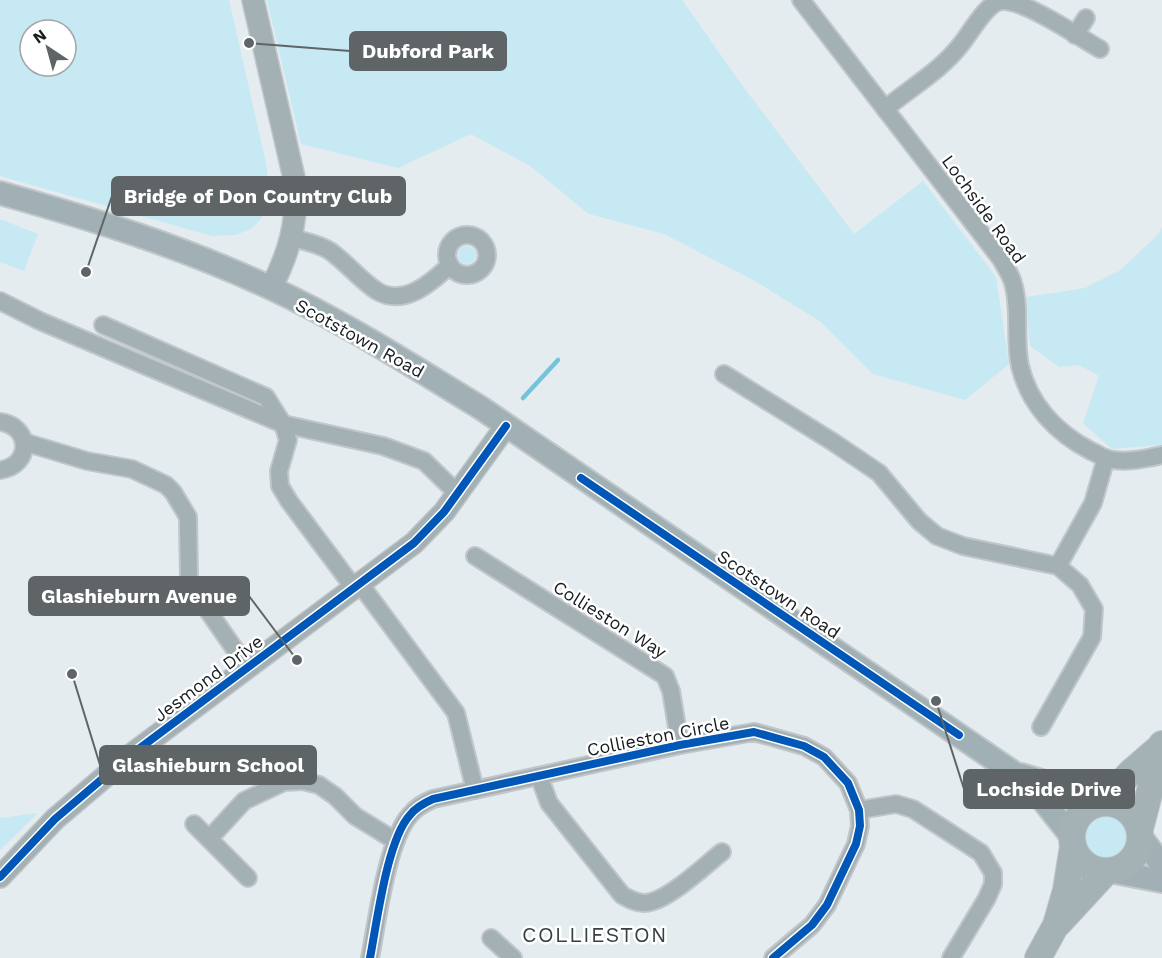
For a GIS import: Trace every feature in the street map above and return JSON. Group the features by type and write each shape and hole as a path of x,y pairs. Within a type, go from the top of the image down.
{"main road":[{"name":"Scotstown Road","path":"0,193 131,231 196,256 271,288 345,326 481,408 1014,773"},
{"path":"1038,958 1056,925 1066,890 1074,826 1079,817 1086,810 1099,804 1161,745"},
{"path":"1056,925 1108,872 1132,860 1138,849 1161,745"},
{"path":"1014,773 1051,784 1099,804 1114,804 1126,809 1135,818 1140,833 1162,865"},
{"path":"1014,773 1046,803 1073,841 1077,856 1085,864 1095,870 1162,881"}],"street":[{"path":"253,0 295,182 297,207 291,237 271,288"},
{"name":"Lochside Road","path":"801,0 1001,259 1014,284 1020,363 1025,383 1043,414 1076,444 1106,458 1130,461 1162,455"},
{"path":"885,109 950,58 981,17 997,2 1005,0 1023,5 1101,49"},
{"path":"1075,35 1086,18"},
{"path":"291,237 316,244 330,251 378,291 394,296 409,295 430,284 450,265"},
{"path":"0,301 40,321 283,424 383,446 424,461 458,494"},
{"path":"103,325 262,394 269,400 283,424 288,440 279,471 280,486 289,501 456,713 475,790"},
{"path":"724,374 879,472 919,521 936,536 963,546 1058,566 1080,585 1094,609 1092,637 1041,727"},
{"path":"0,422 10,424 17,429 24,442 21,459 15,465 0,470"},
{"name":"Jesmond Drive","path":"0,877 55,819 97,782 157,734 414,543 444,512 506,426"},
{"path":"24,442 87,461 132,469 166,485 173,492 180,500 188,517 189,578 195,592 247,667"},
{"path":"1058,566 1093,503 1106,458"},
{"name":"Collieston Way","path":"474,556 665,676 671,691 680,745"},
{"name":"Collieston Circle","path":"370,958 394,840 409,816 420,806 433,799 680,745 754,732 804,746 824,757 848,783 859,810 860,826 856,844 827,905 812,925 773,958"},
{"path":"539,776 549,803 622,895 637,903 662,899 722,852"},
{"path":"209,839 244,801 284,782 303,782 319,785 335,796 355,816 394,840"},
{"path":"859,810 896,804 912,809 981,853 993,873 993,884 951,958"},
{"path":"194,824 248,878"},
{"path":"491,938 513,958"}],"shaded area":[{"path":"0,0 229,0 266,163 270,198 261,219 252,228 236,235 212,236 0,176"},
{"path":"267,0 682,0 742,85 854,234 923,181 996,277 1009,364 965,400 873,374 821,322 755,281 664,234 589,214 530,166 471,134 398,168 301,144"},
{"path":"0,219 38,234 24,271 0,262"},
{"path":"1162,227 1162,445 1112,449 1083,423 1099,376 1079,365 1059,367 1030,346 1026,297 1085,288 1119,271 1158,235"},
{"path":"467,246 473,249 476,255 473,261 467,264 461,261 458,255 461,249"},
{"path":"38,813 0,850 0,818"},
{"path":"1107,814 1123,821 1130,837 1123,853 1107,860 1091,853 1084,837 1091,821"}],"waterway":[{"path":"523,398 558,360"}],"cycle path":[{"path":"0,877 55,819 128,757 414,543 444,512 506,426"},
{"path":"581,478 959,735"},
{"path":"370,958 384,882 395,843 410,815 423,804 433,799 680,745 754,732 804,746 824,757 848,783 859,810 860,826 856,844 827,905 812,925 773,958"}],"place":[{"name":"Dubford Park","path":"249,43"},
{"name":"Bridge of Don Country Club","path":"86,272"},
{"name":"Glashieburn Avenue","path":"297,660"},
{"name":"Glashieburn School","path":"72,674"},
{"name":"Lochside Drive","path":"936,701"}],"district":[{"name":"COLLIESTON","path":"595,934"}]}
